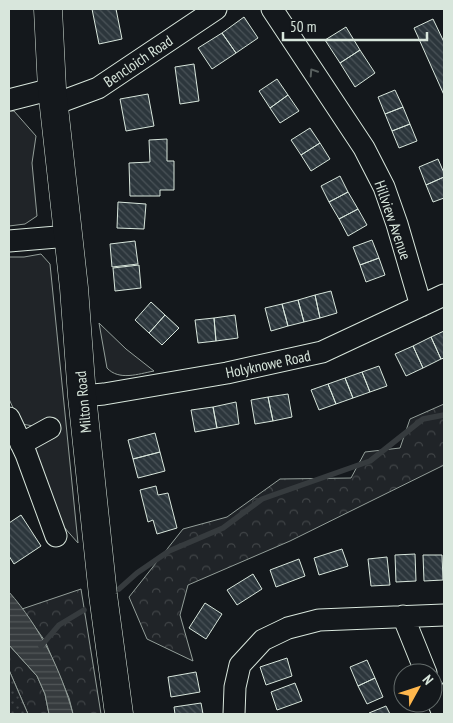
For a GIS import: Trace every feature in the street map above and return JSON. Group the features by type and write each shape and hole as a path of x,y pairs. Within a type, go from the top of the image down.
{"main road":[{"name":"Milton Road","path":"48,9 53,96 69,236 82,396 103,595 119,714"}],"street":[{"name":"Bencloich Road","path":"9,100 53,96 98,88 216,9"},
{"name":"Hillview Avenue","path":"272,9 364,148 384,187 421,306"},
{"path":"9,242 69,236"},
{"name":"Holyknowe Road","path":"82,396 227,373 322,352 444,295"},
{"path":"9,418 21,444 56,536"},
{"path":"21,444 50,428"},
{"path":"403,616 422,663"},
{"path":"234,714 235,687 240,665 263,640 288,628 319,620 444,616"}],"green space":[{"path":"9,111 14,111 36,136 32,163 37,216 25,224 9,226"},
{"path":"41,254 50,264 78,543 63,526 34,457 33,426 22,424 19,421 9,399 9,257"},
{"path":"99,323 126,349 154,371 135,375 123,375 112,372 107,368"},
{"path":"444,404 444,465 290,541 188,585 180,615 193,661 147,639 129,597 183,529 227,517 280,479 351,478 365,452 400,448 410,419"},
{"path":"81,589 101,714 73,714 69,698 45,641 22,609"},
{"path":"9,645 37,676 45,694 49,714 28,714 9,670"},
{"path":"9,670 28,714 9,714"}],"shaded area":[{"path":"9,592 40,634 56,665 73,714 49,714 45,694 37,676 9,645"}],"building":[{"path":"92,9 116,9 122,39 99,44"},
{"path":"244,17 258,38 236,53 222,33"},
{"path":"433,19 444,42 444,95 414,28"},
{"path":"346,27 360,50 340,63 325,40"},
{"path":"222,33 236,53 212,69 198,48"},
{"path":"360,50 375,73 355,87 340,63"},
{"path":"194,64 199,101 180,104 175,67"},
{"path":"277,79 288,95 270,108 259,91"},
{"path":"395,90 403,107 385,114 378,97"},
{"path":"148,94 154,126 126,131 120,99"},
{"path":"288,95 299,111 280,123 270,108"},
{"path":"403,107 410,124 392,131 385,114"},
{"path":"410,124 417,141 399,148 392,131"},
{"path":"310,128 320,143 301,155 291,140"},
{"path":"167,139 167,161 174,161 174,190 160,190 160,196 130,196 129,163 150,162 149,140"},
{"path":"320,143 330,159 311,171 301,155"},
{"path":"438,159 444,177 426,185 419,167"},
{"path":"340,176 348,192 329,202 321,186"},
{"path":"444,177 444,198 433,202 426,185"},
{"path":"348,192 358,209 339,219 329,202"},
{"path":"118,202 146,204 144,229 117,228"},
{"path":"358,209 367,225 348,236 339,219"},
{"path":"372,240 379,258 360,265 353,247"},
{"path":"135,241 138,264 112,267 110,244"},
{"path":"379,258 385,275 366,282 360,265"},
{"path":"139,265 141,288 115,291 113,268"},
{"path":"331,291 337,313 320,318 315,295"},
{"path":"315,295 320,318 304,322 298,300"},
{"path":"298,300 304,322 288,326 282,304"},
{"path":"151,302 165,315 149,333 135,320"},
{"path":"282,304 288,326 271,331 265,308"},
{"path":"165,315 179,328 162,345 149,333"},
{"path":"235,315 238,338 216,341 214,318"},
{"path":"214,318 216,341 198,343 195,320"},
{"path":"444,331 444,358 441,359 431,337"},
{"path":"431,337 441,359 423,368 413,346"},
{"path":"413,346 423,368 406,376 395,354"},
{"path":"379,366 387,386 370,392 362,372"},
{"path":"362,372 370,392 353,398 345,378"},
{"path":"345,378 353,398 336,404 328,384"},
{"path":"328,384 336,404 319,410 311,390"},
{"path":"288,394 292,417 273,421 268,397"},
{"path":"268,397 273,421 255,424 251,400"},
{"path":"236,402 239,424 217,428 213,407"},
{"path":"213,407 217,428 195,432 191,410"},
{"path":"155,433 160,452 133,459 128,440"},
{"path":"160,452 165,471 138,478 133,459"},
{"path":"156,486 158,495 168,493 177,528 157,534 153,520 148,522 140,490"},
{"path":"21,515 41,546 14,564 9,556 9,523"},
{"path":"342,549 348,566 319,575 314,558"},
{"path":"415,554 416,581 396,582 395,555"},
{"path":"423,555 442,555 443,580 424,581"},
{"path":"387,557 390,585 371,586 368,559"},
{"path":"299,559 305,576 276,587 270,570"},
{"path":"253,574 262,589 237,605 227,590"},
{"path":"205,603 222,614 206,639 189,628"},
{"path":"287,658 292,676 266,685 260,667"},
{"path":"367,660 375,678 358,686 350,667"},
{"path":"196,672 200,692 171,697 168,677"},
{"path":"375,678 383,697 367,704 358,686"},
{"path":"295,683 302,701 277,710 271,692"},
{"path":"201,703 203,714 175,714 174,707"},
{"path":"386,706 390,714 369,713"}],"waterway":[{"path":"119,589 137,573 169,551 223,528 262,499 370,461 423,419 444,415"},
{"path":"41,646 59,625 84,610"}]}
